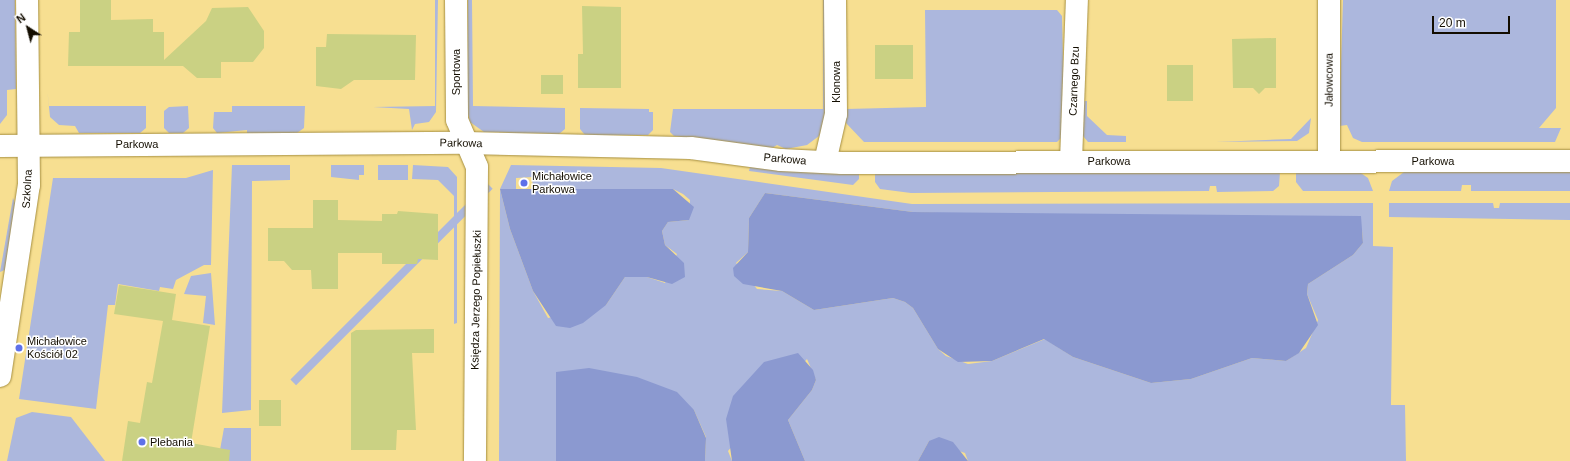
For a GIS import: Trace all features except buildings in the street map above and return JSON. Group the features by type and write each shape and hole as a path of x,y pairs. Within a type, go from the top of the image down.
{"street":[{"name":"Szkolna","path":"0,376 26,210 28,145 27,0"},
{"name":"Sportowa","path":"456,0 456,120 465,143"},
{"name":"Klonowa","path":"825,162 836,114 835,0"},
{"name":"Czarnego Bzu","path":"1071,161 1077,0"},
{"name":"Jałowcowa","path":"1329,0 1329,160"},
{"name":"Parkowa","path":"0,146 465,143 691,148 825,162 1329,160 1570,161"},
{"name":"Księdza Jerzego Popiełuszki","path":"465,143 477,167 475,461"}],"shaded area":[{"path":"0,0 15,0 16,89 7,90 7,115 0,124"},
{"path":"435,0 438,0 436,112 429,122 415,124 412,130 409,109 373,107 435,106"},
{"path":"468,0 472,0 473,106 565,108 565,129 559,134 484,132 470,122 467,110"},
{"path":"823,0 828,0 828,114 819,136 807,145 786,149 777,145 772,148 674,136 670,132 673,109 823,109"},
{"path":"1343,0 1556,0 1556,108 1539,128 1561,128 1555,142 1362,142 1353,138 1347,125 1339,126"},
{"path":"925,10 1057,10 1062,16 1064,99 1061,138 1057,142 864,142 846,123 846,109 926,107"},
{"path":"47,87 49,106 146,106 146,128 140,133 79,133 75,126 59,125 50,117"},
{"path":"1081,101 1087,101 1087,116 1107,135 1126,136 1126,142 1088,142 1083,136"},
{"path":"188,106 189,128 183,133 169,133 164,128 164,111 169,107"},
{"path":"232,106 305,106 304,128 297,133 247,133 247,130 217,133 213,128 214,112 232,112"},
{"path":"580,108 649,109 649,112 653,112 653,130 648,135 585,135 580,129"},
{"path":"1311,118 1309,133 1297,141 1216,142 1291,139"},
{"path":"232,165 290,165 290,180 252,181 251,410 222,413"},
{"path":"331,165 364,165 364,175 359,175 359,180 331,177"},
{"path":"378,165 408,165 408,180 378,180"},
{"path":"413,165 448,167 457,177 457,323 454,324 454,196 438,180 412,179"},
{"path":"511,165 661,168 912,204 1373,203 1373,246 1393,247 1391,405 1405,405 1406,461 968,461 965,453 929,441 918,461 805,461 788,420 812,390 816,380 807,359 728,451 732,461 705,461 706,437 694,410 556,373 556,461 499,461 500,189","holes":["532,177 533,189 673,189 683,194 690,200 689,220 668,222 662,231 665,245 677,254 665,283 647,277 625,277 606,305 548,318 533,291 510,229 500,189 516,189 516,178","765,193 913,212 1362,230 1363,243 1353,255 1308,284 1307,294 1318,320 1306,348 1286,361 1252,358 1191,379 1151,383 1073,357 1045,339 992,361 968,364 946,356 938,349 913,308 905,302 893,298 814,310 782,291 757,289 736,263 748,252 749,218"]},
{"path":"750,167 859,174 859,179 853,185 749,171"},
{"path":"213,170 211,265 204,265 176,280 173,289 160,287 159,291 118,284 115,305 108,305 96,409 19,399 53,178 186,178"},
{"path":"1358,171 1368,178 1373,191 1303,191 1296,182 1296,172"},
{"path":"1280,172 1279,186 1273,191 1217,192 1216,186 1210,186 1209,191 911,193 880,189 875,182 875,173"},
{"path":"1404,172 1570,172 1570,191 1471,191 1471,185 1462,185 1461,191 1389,191 1392,181"},
{"path":"487,183 493,189 296,385 290,380"},
{"path":"500,189 673,189 694,207 689,220 668,222 662,231 665,245 684,263 685,277 672,284 647,277 625,277 606,305 583,323 570,328 556,326 533,291 510,229"},
{"path":"765,193 913,212 1361,216 1363,243 1353,255 1308,284 1307,294 1318,325 1299,353 1286,361 1252,358 1191,379 1151,383 1073,357 1044,339 992,361 958,362 938,349 913,308 905,302 893,298 814,310 782,291 743,284 734,276 733,268 748,252 749,218"},
{"path":"13,198 15,203 7,269 0,272"},
{"path":"1389,203 1493,203 1494,208 1499,208 1500,203 1570,203 1570,220 1389,217"},
{"path":"211,273 215,325 203,323 206,296 184,294 191,276"},
{"path":"798,353 813,370 816,380 812,390 788,420 805,461 732,461 726,419 733,396 764,362"},
{"path":"589,368 637,377 677,392 694,410 706,438 705,461 556,461 556,372"},
{"path":"32,412 71,417 105,461 7,461 16,418"},
{"path":"224,428 251,428 251,461 218,461"},
{"path":"939,437 953,442 968,461 918,461 929,441"}],"place":[{"name":"Michałowice Parkowa","path":"524,183"},
{"name":"Michałowice Kościół 02","path":"19,348"},
{"name":"Plebania","path":"142,442"}]}
